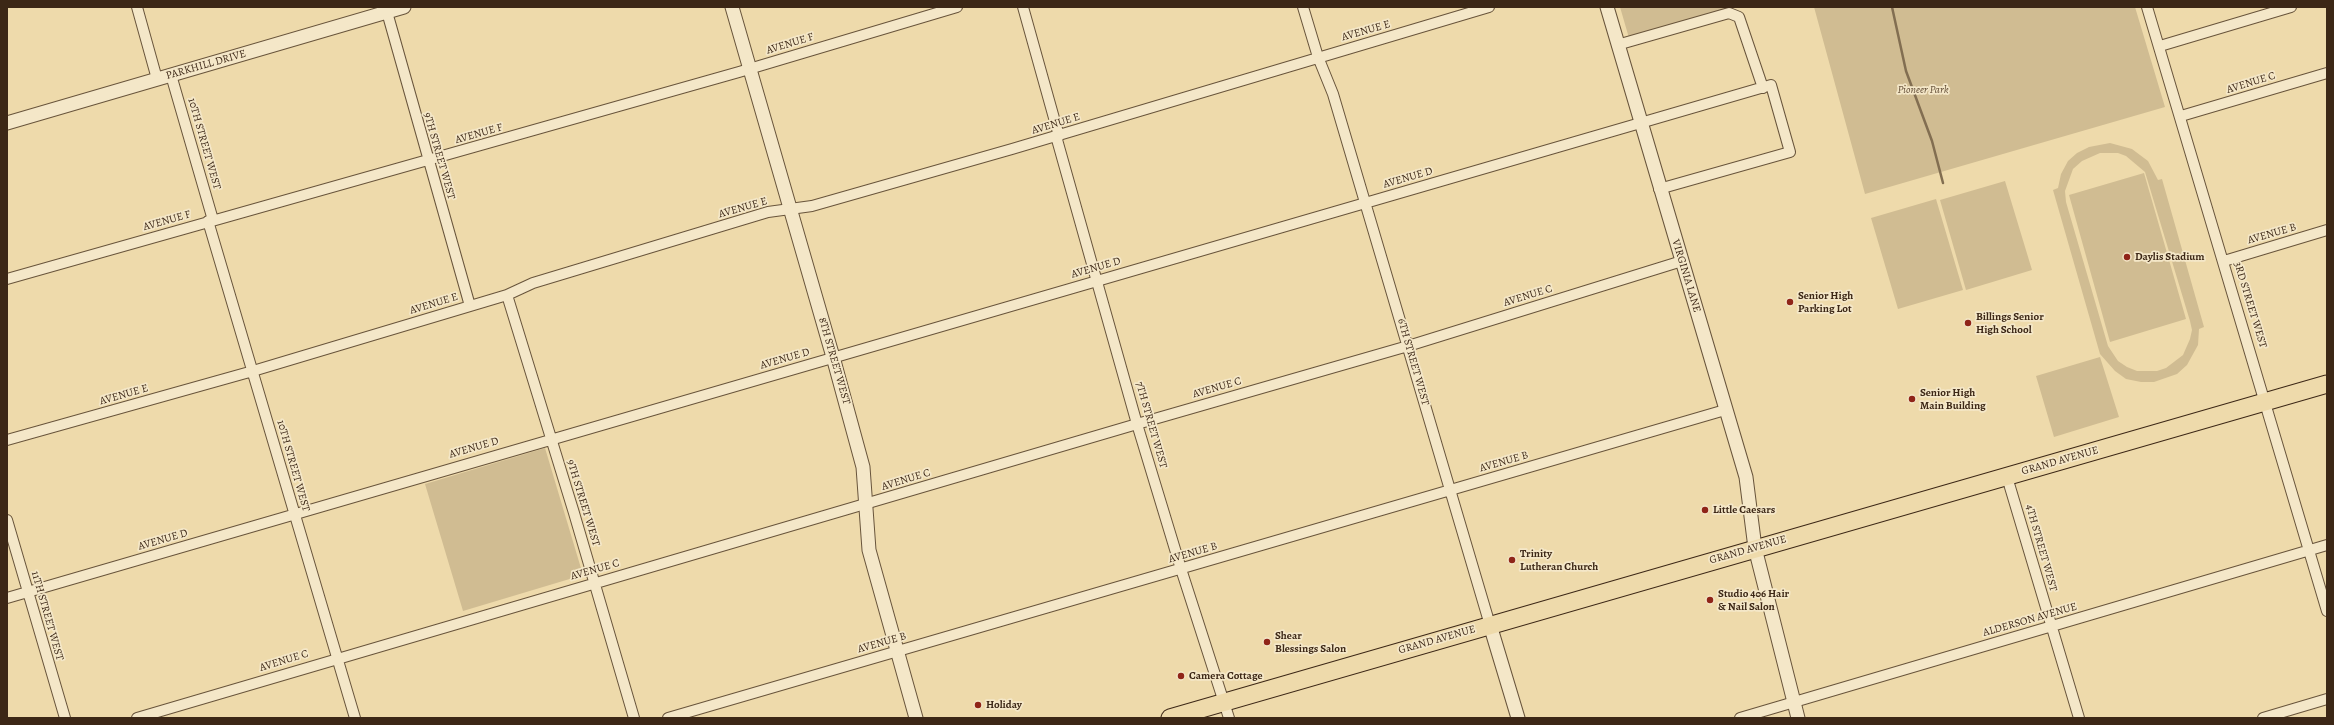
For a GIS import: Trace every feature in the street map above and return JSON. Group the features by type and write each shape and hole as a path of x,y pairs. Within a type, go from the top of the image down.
{"main road":[{"name":"GRAND AVENUE","path":"1170,718 1226,710 1490,625 2327,384"}],"street":[{"path":"137,7 157,79"},
{"name":"PARKHILL DRIVE","path":"7,123 404,7"},
{"name":"8TH STREET WEST","path":"732,7 833,357 863,467 869,550 916,718"},
{"name":"AVENUE F","path":"7,279 750,69 957,7"},
{"name":"7TH STREET WEST","path":"1023,7 1137,424 1226,710"},
{"name":"6TH STREET WEST","path":"1303,7 1318,57 1333,94 1366,203 1518,718"},
{"name":"AVENUE E","path":"7,440 253,371 507,295 533,283 768,212 812,206 1058,136 1489,7"},
{"name":"VIRGINIA LANE","path":"1607,7 1659,189 1746,477 1755,548 1798,718"},
{"name":"3RD STREET WEST","path":"2147,7 2181,116 2327,611"},
{"path":"2160,46 2290,7"},
{"name":"9TH STREET WEST","path":"387,12 470,306"},
{"path":"1617,45 1729,13 1739,17 1767,87 1790,152 1659,189"},
{"name":"AVENUE C","path":"2181,116 2327,73"},
{"name":"10TH STREET WEST","path":"171,75 253,371 355,718"},
{"name":"AVENUE D","path":"7,598 551,438 1767,87"},
{"name":"AVENUE B","path":"2224,261 2327,230"},
{"name":"AVENUE C","path":"137,718 1137,424 1408,346 1682,261"},
{"name":"9TH STREET WEST","path":"507,295 595,583 634,718"},
{"name":"AVENUE B","path":"668,718 1725,410"},
{"name":"4TH STREET WEST","path":"2007,477 2078,718"},
{"name":"11TH STREET WEST","path":"7,520 65,718"},
{"name":"ALDERSON AVENUE","path":"1740,718 2327,545"},
{"path":"2263,718 2327,699"}],"green space":[{"path":"1620,7 1738,7 1629,38"},
{"name":"Pioneer Park","path":"1814,7 2135,7 2165,107 1865,194"},
{"path":"2110,143 2132,149 2148,161 2158,180 2162,179 2204,327 2199,329 2198,345 2187,365 2177,374 2154,382 2141,382 2126,379 2115,371 2100,354 2053,190 2058,188 2061,174 2068,161 2077,153 2089,147","holes":["2100,153 2118,153 2126,156 2145,172 2192,330 2183,355 2166,368 2157,371 2137,371 2127,367 2118,361 2108,346 2066,202 2065,191 2073,169 2082,161"]},
{"name":"Daylis Stadium","path":"2144,173 2186,319 2110,342 2069,195"},
{"path":"2005,181 2032,270 1966,290 1940,200"},
{"path":"1936,199 1963,290 1898,309 1871,218"},
{"path":"2100,357 2119,417 2054,437 2036,376"},
{"path":"545,448 583,575 463,611 425,484"}],"waterway":[{"path":"1892,7 1906,71 1932,141 1943,183"}],"place":[{"name":"Daylis Stadium","path":"2127,257"},
{"name":"Senior High Parking Lot","path":"1790,302"},
{"name":"Billings Senior High School","path":"1968,323"},
{"name":"Senior High Main Building","path":"1912,399"},
{"name":"Little Caesars","path":"1705,510"},
{"name":"Trinity Lutheran Church","path":"1512,560"},
{"name":"Studio 406 Hair & Nail Salon","path":"1710,600"},
{"name":"Shear Blessings Salon","path":"1267,642"},
{"name":"Camera Cottage","path":"1181,676"},
{"name":"Holiday","path":"978,705"}]}
